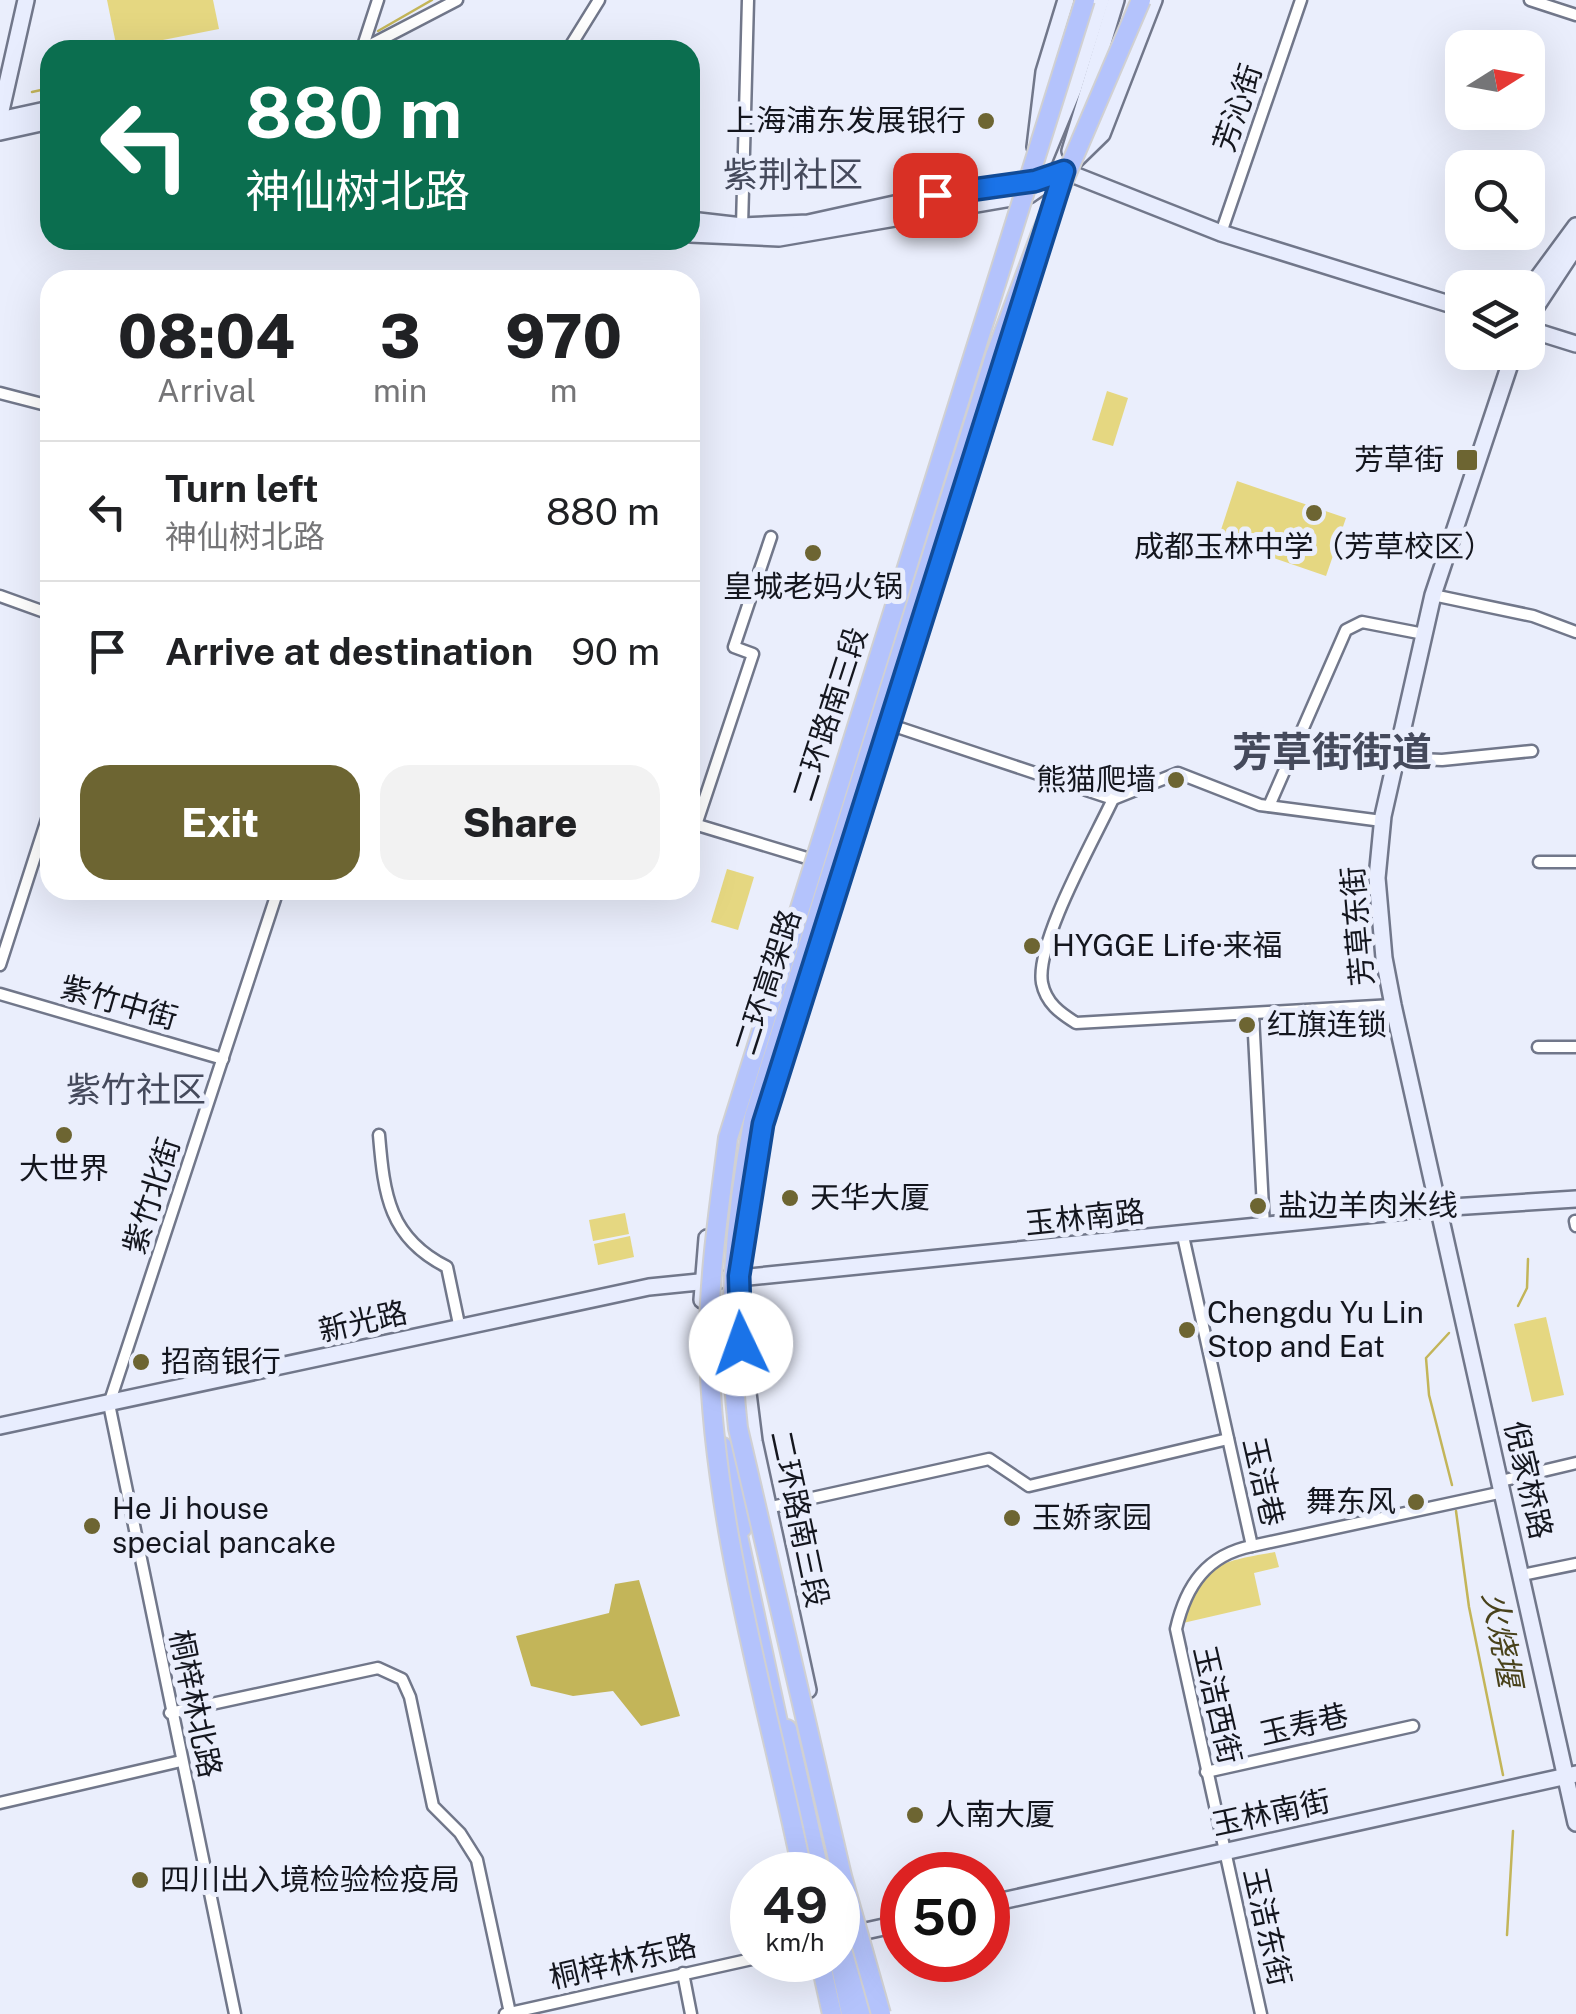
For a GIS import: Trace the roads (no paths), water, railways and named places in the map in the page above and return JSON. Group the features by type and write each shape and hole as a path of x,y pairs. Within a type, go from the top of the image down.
{"highway":[{"name":"二环高架路","path":"884,2014 842,1876 738,1428 732,1374 733,1262 754,1116 996,356 1040,236 1141,0"},
{"name":"二环高架路","path":"794,1852 726,1506 716,1417 710,1301 728,1138 1089,6"},
{"path":"702,1304 726,1473 806,1852"},
{"path":"741,1344 742,1426 765,1554 873,2014"},
{"path":"716,1417 815,1852"},
{"path":"738,1428 756,1540 828,1852"},
{"path":"821,1982 827,2011"},
{"path":"835,1982 842,2014"},
{"path":"844,1982 851,2014"},
{"path":"857,1982 864,2014"}],"main road":[{"path":"26,0 0,118 40,112"},
{"name":"二环路南三段","path":"1089,6 1116,0"},
{"path":"700,234 797,236 1032,188 1064,171 1102,134 1154,0"},
{"path":"1032,188 1035,121 1044,72 1089,6"},
{"name":"二环路南三段","path":"884,2014 861,1932 768,1508 741,1344 739,1276 763,1124 1064,171 1089,6"},
{"name":"二环路南三段","path":"793,1852 715,1488 702,1280 732,1108 810,859 1032,188 1073,90 1089,6"},
{"path":"0,132 40,123"},
{"path":"1064,171 1222,232 1445,303"},
{"path":"700,221 742,226 808,223 935,195 1032,188"},
{"path":"1544,270 1576,226"},
{"path":"1545,293 1576,246"},
{"path":"1545,334 1576,344"},
{"name":"芳草东街","path":"1436,1208 1384,958 1377,878 1382,822 1433,595 1508,370"},
{"name":"玉林南路","path":"739,1276 1183,1236 1436,1208 1576,1199"},
{"name":"倪家桥路","path":"1436,1208 1571,1775 1576,1823"},
{"name":"新光路","path":"0,1426 460,1328 739,1276"},
{"path":"782,1742 782,1805"},
{"name":"玉林南街","path":"1010,1899 1571,1775"},
{"path":"861,1932 880,1928"}],"street":[{"path":"364,40 378,0"},
{"path":"380,40 456,0"},
{"path":"574,40 600,0"},
{"path":"742,226 748,0"},
{"name":"芳沁街","path":"1222,232 1300,0"},
{"path":"1530,0 1576,15"},
{"path":"0,393 40,403"},
{"path":"700,804 753,654 734,648 771,537"},
{"path":"1433,595 1533,616 1576,632"},
{"path":"0,596 40,610"},
{"path":"1269,806 1346,630 1362,622 1424,634"},
{"path":"892,725 1113,799 1178,773 1269,806 1382,822"},
{"path":"1395,758 1442,760 1532,751"},
{"path":"1113,799 1046,944 1042,982 1054,1009 1076,1023 1393,1005"},
{"path":"700,826 810,859"},
{"path":"0,966 40,841"},
{"path":"1540,862 1576,862"},
{"name":"紫竹北街","path":"109,1404 275,900"},
{"name":"紫竹中街","path":"0,994 223,1059"},
{"path":"1252,1015 1264,1227"},
{"path":"1538,1047 1576,1047"},
{"path":"378,1135 384,1195 416,1252 447,1268 460,1328"},
{"name":"玉洁巷","path":"1183,1236 1252,1546 1502,1486 1576,1463"},
{"name":"桐梓林北路","path":"109,1404 234,2014"},
{"path":"768,1508 990,1459 1029,1486 1228,1439"},
{"name":"玉洁西街","path":"1224,1852 1176,1629 1189,1588 1198,1575 1222,1554 1252,1546"},
{"path":"1522,1576 1576,1564"},
{"path":"170,1713 378,1668 402,1679 410,1697 433,1806 460,1833 477,1860 507,2013"},
{"name":"玉寿巷","path":"1206,1772 1413,1726"},
{"path":"0,1803 180,1761"},
{"name":"玉洁东街","path":"1224,1852 1261,2014"},
{"name":"桐梓林东路","path":"507,2013 730,1964"},
{"path":"682,1974 691,2014"}],"waterway":[{"path":"378,31 432,0"},
{"path":"32,92 40,90"},
{"name":"火烧堰","path":"1518,1306 1527,1288 1528,1259"},
{"name":"火烧堰","path":"1449,1333 1426,1358 1429,1395 1452,1485"},
{"name":"火烧堰","path":"1456,1511 1469,1607 1503,1775"},
{"name":"火烧堰","path":"1507,1935 1513,1831"}],"place":[{"name":"上海浦东发展银行","path":"986,121"},
{"name":"芳草街","path":"1467,460"},
{"name":"成都玉林中学（芳草校区）","path":"1314,513"},
{"name":"皇城老妈火锅","path":"813,553"},
{"name":"熊猫爬墙","path":"1176,780"},
{"name":"HYGGE Life·来福","path":"1032,946"},
{"name":"红旗连锁","path":"1247,1025"},
{"name":"大世界","path":"64,1135"},
{"name":"天华大厦","path":"790,1198"},
{"name":"盐边羊肉米线","path":"1258,1206"},
{"name":"Chengdu Yu Lin Stop and Eat","path":"1187,1330"},
{"name":"招商银行","path":"141,1362"},
{"name":"舞东风","path":"1416,1502"},
{"name":"玉娇家园","path":"1012,1518"},
{"name":"He Ji house special pancake","path":"92,1526"},
{"name":"人南大厦","path":"915,1815"},
{"name":"四川出入境检验检疫局","path":"140,1880"}],"district":[{"name":"紫荆社区","path":"793,175"},
{"name":"芳草街街道","path":"1332,752"},
{"name":"紫竹社区","path":"136,1090"}]}
